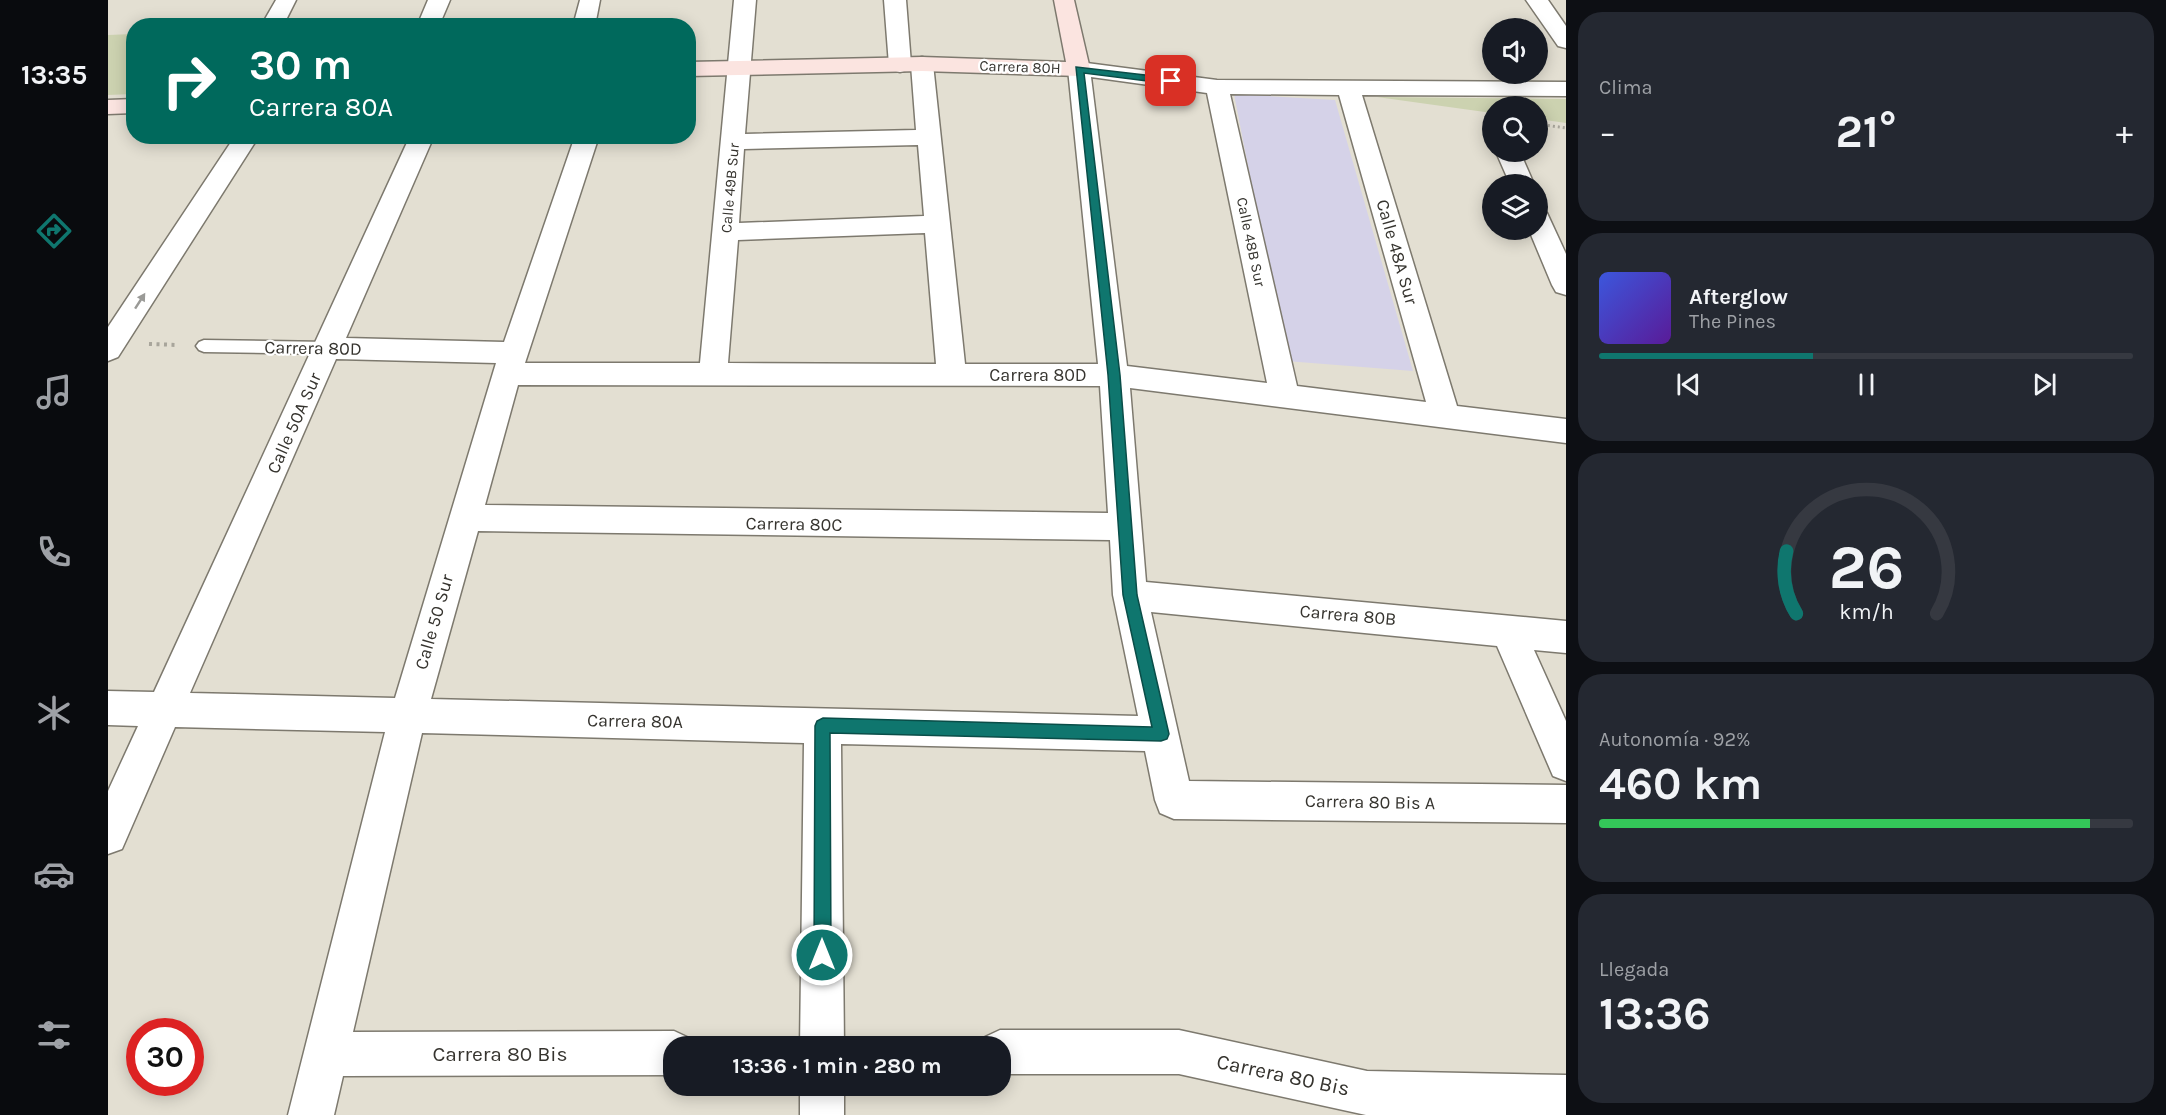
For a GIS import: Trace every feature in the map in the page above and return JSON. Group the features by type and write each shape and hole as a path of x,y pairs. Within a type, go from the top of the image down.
{"street":[{"path":"276,18 286,0"},
{"path":"431,18 439,0"},
{"path":"586,18 590,0"},
{"name":"Calle 49B Sur","path":"713,375 745,0"},
{"path":"895,0 929,137 952,375"},
{"path":"1064,0 1079,69 1114,375 1130,595 1161,734"},
{"path":"1537,0 1566,41"},
{"name":"Carrera 80H","path":"696,69 911,64 1079,69 1217,87 1566,89"},
{"name":"Calle 48B Sur","path":"1217,87 1285,396"},
{"name":"Calle 48A Sur","path":"1349,87 1445,416"},
{"path":"108,107 126,106"},
{"path":"734,142 929,137"},
{"path":"110,347 242,144"},
{"name":"Calle 50A Sur","path":"108,835 418,144"},
{"name":"Calle 50 Sur","path":"311,1115 408,715 510,364 584,144"},
{"path":"726,232 938,224"},
{"path":"1548,235 1559,253 1566,285"},
{"name":"Carrera 80D","path":"328,348 510,364 713,375 1114,375 1566,430"},
{"name":"Carrera 80C","path":"464,517 528,520 1124,527"},
{"name":"Carrera 80B","path":"1130,595 1566,637"},
{"path":"1508,630 1566,764"},
{"name":"Carrera 80A","path":"108,708 1161,734"},
{"path":"822,1036 823,726"},
{"name":"Carrera 80 Bis A","path":"1161,734 1174,800 1566,804"},
{"name":"Carrera 80 Bis","path":"1011,1052 1179,1052 1367,1093 1566,1097"},
{"name":"Carrera 80 Bis","path":"326,1054 663,1053"},
{"path":"822,1096 822,1115"}],"lane":[{"name":"Carrera 80D","path":"204,346 328,348"}],"path":[{"path":"1548,125 1566,128"},
{"path":"110,347 204,346"}],"shaded area":[{"path":"1234,94 1335,100 1413,371 1286,361"}],"green space":[{"path":"126,34 126,94 108,95 108,35"},
{"path":"1377,97 1482,98 1482,112"},
{"path":"1548,99 1566,99 1566,123 1548,120"}],"route":[{"path":"822,955 823,726 1161,734 1130,595 1114,375 1079,69 1171,81"}]}
